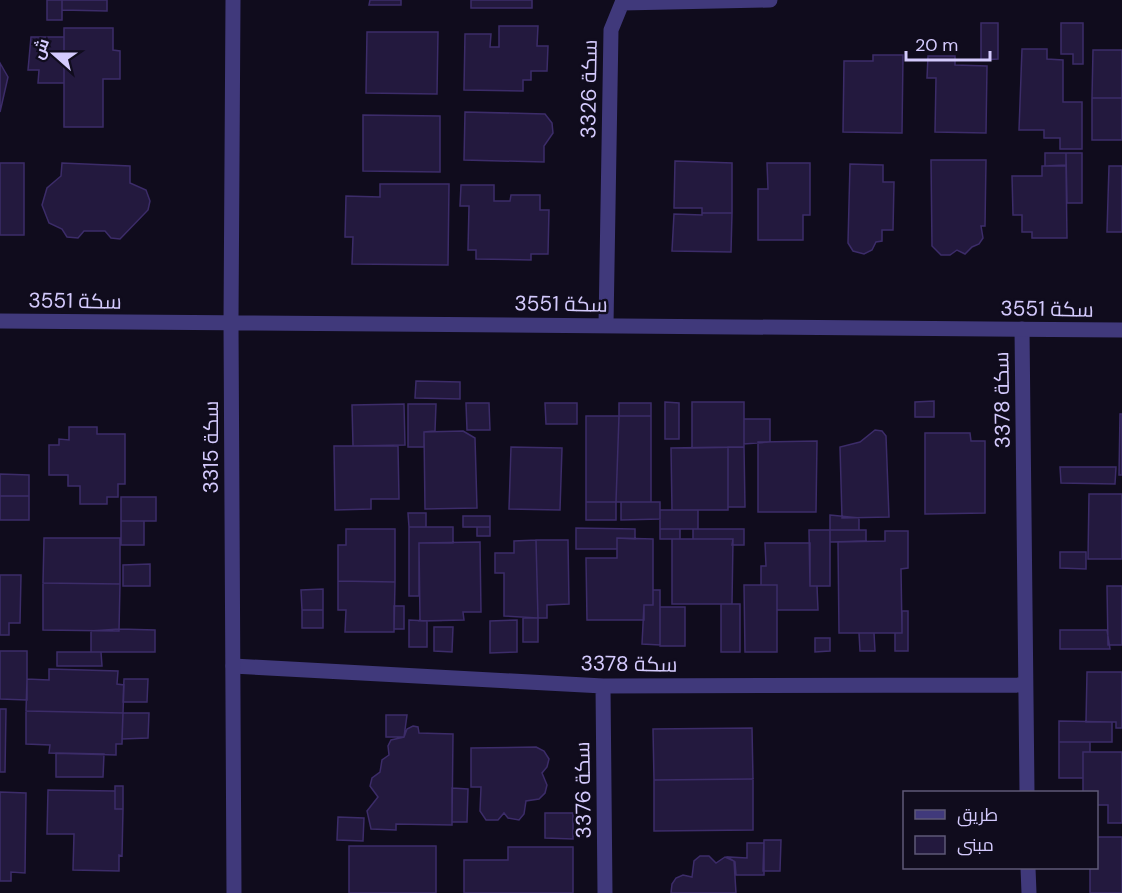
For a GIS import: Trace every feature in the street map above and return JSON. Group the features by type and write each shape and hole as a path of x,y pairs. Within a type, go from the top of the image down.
{"street":[{"name":"سكة 3315","path":"233,0 231,322 234,893"},
{"name":"سكة 3326","path":"606,325 611,30 622,3 770,0"},
{"name":"سكة 3551","path":"0,321 1122,330"},
{"name":"سكة 3378","path":"1022,329 1027,791"},
{"name":"سكة 3378","path":"233,666 603,686 1025,686"},
{"name":"سكة 3376","path":"603,686 605,893"},
{"path":"1029,869 1029,893"}],"building":[{"path":"47,0 62,0 62,20 47,20"},
{"path":"62,0 107,0 107,11 62,10"},
{"path":"370,0 401,0 401,5 369,5"},
{"path":"471,0 532,0 532,8 471,8"},
{"path":"981,23 998,23 998,59 981,60"},
{"path":"1061,23 1083,23 1083,64 1073,64 1073,54 1061,54"},
{"path":"499,26 538,26 537,46 548,46 547,71 531,71 531,80 523,80 523,91 464,90 465,34 491,34 490,47 499,47"},
{"path":"64,28 113,28 113,50 120,51 120,79 103,79 103,127 64,127"},
{"path":"367,32 438,32 437,94 366,93"},
{"path":"31,37 64,37 64,83 38,83 39,70 28,70"},
{"path":"1022,49 1047,49 1047,59 1063,60 1063,102 1082,102 1082,149 1060,149 1060,138 1044,138 1044,130 1019,130"},
{"path":"1093,50 1122,50 1122,98 1092,98"},
{"path":"873,55 903,55 902,133 843,132 844,61 873,61"},
{"path":"928,56 955,56 955,65 987,66 986,133 935,132 936,78 927,78"},
{"path":"0,63 8,77 0,112"},
{"path":"1092,98 1122,98 1122,140 1092,140"},
{"path":"465,112 545,114 552,123 553,133 544,146 544,162 464,160"},
{"path":"363,115 440,116 440,172 363,171"},
{"path":"1045,153 1066,153 1066,165 1045,166"},
{"path":"1066,153 1082,153 1082,203 1067,203"},
{"path":"931,160 986,160 985,226 981,226 983,238 979,244 965,254 957,250 950,255 941,255 932,246"},
{"path":"675,161 732,163 732,213 702,213 702,208 674,208"},
{"path":"0,163 24,163 24,235 0,235"},
{"path":"62,163 130,166 130,183 146,190 150,201 148,210 120,239 111,238 105,231 84,231 78,238 67,237 62,229 49,223 42,205 47,188 61,176"},
{"path":"767,163 810,163 810,215 803,215 803,240 758,240 758,189 768,189"},
{"path":"850,164 883,165 883,182 894,182 893,230 882,230 882,241 876,242 872,250 864,254 853,251 848,243"},
{"path":"1042,166 1066,166 1067,238 1032,238 1032,232 1022,232 1022,215 1013,215 1012,176 1042,176"},
{"path":"1109,166 1122,166 1122,232 1107,232"},
{"path":"380,184 449,184 448,265 352,264 353,237 345,237 346,196 380,197"},
{"path":"461,185 494,185 494,201 510,201 511,195 540,195 540,210 549,210 548,254 531,254 531,260 476,259 476,250 468,250 469,206 460,206"},
{"path":"702,213 732,213 731,252 672,251 674,214 702,215"},
{"path":"416,381 460,382 460,399 415,398"},
{"path":"934,401 934,417 915,417 915,402"},
{"path":"665,402 679,403 679,439 665,439"},
{"path":"692,402 744,402 744,447 692,448"},
{"path":"466,403 489,403 490,430 467,430"},
{"path":"545,403 577,403 577,424 546,424"},
{"path":"619,403 651,403 651,416 619,416"},
{"path":"404,404 405,445 353,446 352,405"},
{"path":"408,404 436,404 435,431 424,432 424,447 408,447"},
{"path":"1120,414 1122,414 1122,475 1119,475"},
{"path":"586,416 619,416 616,502 586,502"},
{"path":"619,416 651,416 651,502 616,502"},
{"path":"744,419 770,419 770,442 744,444"},
{"path":"69,427 97,427 97,434 125,434 125,484 118,484 118,497 107,497 107,504 80,504 80,486 68,486 68,475 49,475 49,445 59,445 59,439 69,440"},
{"path":"875,430 882,431 886,436 889,517 842,518 840,447 860,442"},
{"path":"463,431 475,438 477,508 425,509 424,432"},
{"path":"925,433 970,433 971,441 985,441 985,513 925,514"},
{"path":"817,441 816,512 758,512 758,442"},
{"path":"334,446 398,446 399,499 371,499 371,509 335,510"},
{"path":"511,447 562,448 560,510 509,509"},
{"path":"728,447 744,447 745,507 728,507"},
{"path":"728,447 728,510 672,510 671,448"},
{"path":"1060,467 1116,467 1115,484 1061,483"},
{"path":"0,474 29,475 29,496 0,496"},
{"path":"1089,494 1122,494 1122,559 1088,559"},
{"path":"0,496 29,496 29,520 0,520"},
{"path":"121,497 156,497 156,521 121,521"},
{"path":"586,502 616,502 616,520 586,520"},
{"path":"621,502 660,502 660,519 621,520"},
{"path":"660,510 698,510 698,529 660,529"},
{"path":"408,513 426,513 426,527 409,527"},
{"path":"830,515 859,518 859,530 830,530"},
{"path":"463,516 490,516 490,527 463,527"},
{"path":"121,521 144,521 144,545 121,545"},
{"path":"409,527 453,527 453,543 419,543 419,596 409,596"},
{"path":"477,527 490,527 490,536 477,536"},
{"path":"576,528 635,529 635,539 617,538 617,549 576,549"},
{"path":"346,529 395,529 395,582 338,581 338,545 346,545"},
{"path":"660,529 680,529 680,539 660,539"},
{"path":"693,529 744,529 744,545 732,545 733,539 693,539"},
{"path":"809,530 830,530 830,586 810,586"},
{"path":"830,530 866,530 866,541 830,542"},
{"path":"885,531 908,531 908,568 901,569 902,633 839,633 838,542 885,541"},
{"path":"44,538 120,538 120,584 43,583"},
{"path":"617,538 653,539 653,605 644,605 644,620 587,620 586,558 617,558"},
{"path":"672,539 733,539 732,604 672,604"},
{"path":"536,540 568,540 569,604 547,605 547,618 538,618"},
{"path":"536,540 538,618 504,616 504,573 495,573 495,553 514,553 514,541"},
{"path":"480,542 481,612 463,612 464,620 420,621 419,543"},
{"path":"765,543 810,543 810,586 817,586 818,610 777,610 777,585 761,585 761,566 766,566"},
{"path":"1060,552 1086,552 1086,569 1060,568"},
{"path":"150,564 150,586 123,586 123,565"},
{"path":"0,575 21,575 20,623 9,623 9,635 0,635"},
{"path":"338,581 395,582 394,632 345,632 346,610 338,610"},
{"path":"43,583 120,584 119,631 43,630"},
{"path":"744,585 777,585 777,652 745,652"},
{"path":"1107,586 1122,586 1122,645 1108,645"},
{"path":"323,589 323,610 302,610 301,590"},
{"path":"653,590 660,590 660,645 642,644 644,605 653,605"},
{"path":"721,604 740,604 740,652 721,652"},
{"path":"394,606 404,606 404,629 394,629"},
{"path":"660,607 685,607 685,646 660,646"},
{"path":"302,610 323,610 323,628 302,628"},
{"path":"902,611 908,611 908,651 895,651 895,633 902,633"},
{"path":"523,618 538,618 538,642 523,642"},
{"path":"409,620 427,621 427,647 409,647"},
{"path":"517,620 517,652 490,653 490,621"},
{"path":"434,627 453,627 452,652 434,651"},
{"path":"155,630 155,652 91,652 91,631"},
{"path":"1060,630 1107,630 1110,649 1060,649"},
{"path":"859,633 874,633 875,651 860,651"},
{"path":"815,638 830,638 830,651 815,652"},
{"path":"0,651 27,651 27,700 0,699"},
{"path":"57,652 101,652 102,666 57,666"},
{"path":"49,669 118,671 117,684 124,685 123,713 26,711 27,679 49,680"},
{"path":"1087,672 1122,672 1122,728 1116,728 1116,722 1086,722"},
{"path":"124,679 148,679 147,702 123,702"},
{"path":"0,709 6,709 5,772 0,772"},
{"path":"26,711 123,713 122,744 116,744 116,755 49,753 50,745 26,744"},
{"path":"123,713 149,713 148,738 122,739"},
{"path":"386,715 407,715 404,737 386,737"},
{"path":"1059,721 1112,722 1112,742 1059,742"},
{"path":"413,726 418,727 419,733 453,734 452,825 396,824 396,830 371,829 367,811 378,797 370,786 372,778 380,772 382,760 389,755 388,746 391,740 404,737 407,729"},
{"path":"752,728 753,779 654,780 653,729"},
{"path":"1059,742 1090,742 1090,752 1083,752 1083,778 1059,778"},
{"path":"536,747 544,751 549,759 542,773 547,785 545,793 539,799 526,801 524,814 519,820 508,818 504,813 498,820 486,820 480,811 481,787 471,787 471,748"},
{"path":"1083,752 1122,752 1122,823 1108,823 1108,805 1098,805 1098,791 1083,791"},
{"path":"56,753 104,754 103,777 56,777"},
{"path":"753,779 753,830 654,831 654,780"},
{"path":"115,786 123,786 123,809 115,809"},
{"path":"452,788 468,789 467,822 452,822"},
{"path":"48,790 115,791 115,809 123,809 122,856 119,855 119,871 73,870 74,834 47,834"},
{"path":"0,792 26,793 25,873 11,872 11,881 0,881"},
{"path":"545,813 573,813 573,839 545,838"},
{"path":"338,817 364,818 363,841 337,840"},
{"path":"1098,837 1122,837 1122,893 1090,893 1090,869 1098,869"},
{"path":"764,840 781,840 780,871 763,871"},
{"path":"747,843 764,843 764,875 736,875 735,862 728,857 747,858"},
{"path":"349,846 436,846 436,893 349,893"},
{"path":"508,847 573,847 573,893 464,893 464,860 508,860"},
{"path":"700,856 709,856 716,863 725,857 734,861 736,893 671,893 672,884 676,878 683,875 692,877 694,861"}]}
